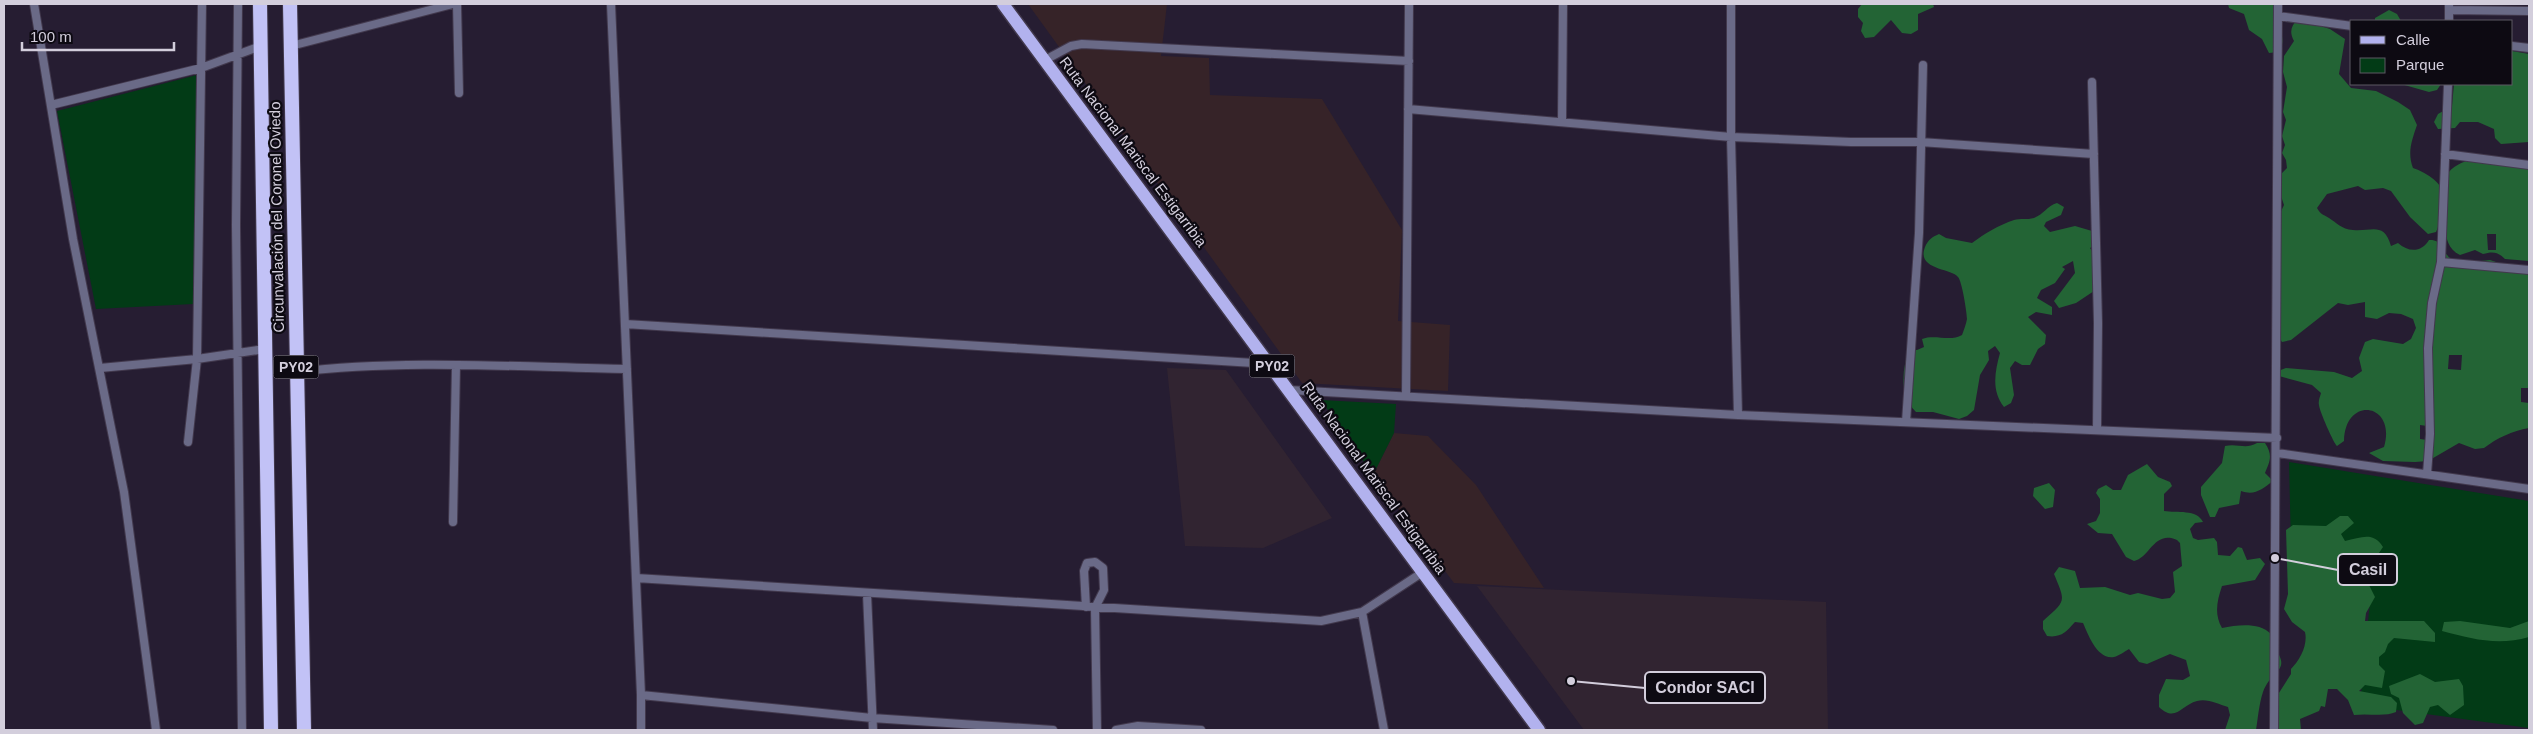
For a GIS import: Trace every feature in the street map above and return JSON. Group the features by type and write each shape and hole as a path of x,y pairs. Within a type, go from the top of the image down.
{"highway":[{"name":"Circunvalación del Coronel Oviedo","path":"260,4 265,349 270,518 271,730"},
{"name":"Circunvalación del Coronel Oviedo","path":"290,4 304,730"}],"main road":[{"name":"Ruta Nacional Mariscal Estigarribia","path":"1003,4 1539,730"}],"street":[{"path":"34,4 73,239 124,492 156,730"},
{"path":"188,442 197,359 202,4"},
{"path":"238,4 238,353 242,730"},
{"path":"290,46 455,4 459,93"},
{"path":"612,4 641,730"},
{"path":"1406,396 1409,4"},
{"path":"1562,122 1563,4"},
{"path":"1731,4 1731,137 1738,415"},
{"path":"2274,730 2278,4"},
{"path":"2449,20 2449,7 2529,11"},
{"path":"2278,16 2350,26"},
{"path":"1045,60 1071,46 1082,44 1409,61"},
{"path":"51,105 201,68 261,46"},
{"path":"2513,46 2529,48"},
{"path":"1906,422 1919,232 1923,65"},
{"path":"2092,82 2098,323 2096,429"},
{"path":"2427,474 2430,434 2428,348 2432,303 2441,262 2448,85"},
{"path":"1408,109 1731,137 1851,142 1920,142 2094,154"},
{"path":"2445,154 2529,165"},
{"path":"2441,262 2529,270"},
{"path":"625,324 1270,364"},
{"path":"100,368 197,359 265,349"},
{"path":"296,372 333,368 456,365 627,369"},
{"path":"453,522 456,365"},
{"path":"1289,390 1738,415 2277,438"},
{"path":"2277,452 2529,489"},
{"path":"1090,608 1104,590 1103,568 1096,562 1087,563 1084,571 1090,608 1097,730"},
{"path":"636,578 1321,622 1362,612 1423,572"},
{"path":"867,594 873,730"},
{"path":"1362,612 1384,730"},
{"path":"641,696 872,718 1053,730"},
{"path":"1116,730 1138,726 1201,730"}],"shaded area":[{"path":"1028,4 1167,4 1161,56 1209,58 1210,95 1322,99 1402,230 1398,321 1450,325 1448,391 1302,383"},
{"path":"1167,368 1226,370 1332,518 1263,548 1185,546"},
{"path":"1394,433 1428,436 1476,485 1544,588 1454,583 1373,475"},
{"path":"1477,586 1826,602 1828,730 1584,730"}],"green space":[{"path":"1862,4 1933,4 1934,7 1918,14 1918,30 1911,34 1902,33 1891,20 1874,37 1865,38 1861,31 1863,23 1858,17 1858,9"},
{"path":"2228,4 2276,4 2274,21 2283,38 2278,52 2269,53 2262,39 2249,30 2244,14 2229,8"},
{"path":"2389,10 2397,14 2400,20 2375,20 2375,18"},
{"path":"2298,19 2330,29 2345,39 2339,74 2351,88 2376,91 2410,110 2417,125 2410,151 2413,168 2437,182 2443,195 2439,208 2439,221 2436,232 2428,234 2410,217 2391,191 2383,188 2365,190 2358,186 2327,194 2317,208 2320,212 2345,228 2353,230 2381,230 2385,233 2391,246 2398,243 2406,248 2415,250 2423,247 2429,240 2434,240 2440,244 2451,259 2463,263 2490,260 2529,273 2529,388 2521,388 2521,402 2529,403 2529,428 2505,435 2484,448 2475,449 2459,443 2428,461 2383,461 2369,453 2384,447 2386,432 2383,421 2377,414 2369,410 2361,411 2352,416 2347,426 2344,441 2337,446 2320,408 2321,393 2312,385 2279,376 2278,371 2286,368 2334,372 2352,378 2362,371 2359,358 2365,342 2373,339 2403,344 2411,339 2416,328 2413,319 2401,314 2389,313 2377,319 2365,317 2365,302 2348,305 2338,303 2291,340 2282,342 2274,329 2273,315 2276,299 2274,240 2279,217 2284,205 2279,190 2281,174 2287,168 2286,160 2282,153 2285,145 2282,136 2286,120 2283,112 2287,87 2283,72 2284,56 2294,41 2291,32","holes":["2449,355 2462,355 2461,370 2448,369","2420,425 2427,426 2427,440 2420,439"]},
{"path":"2513,51 2529,54 2529,142 2501,144 2495,138 2494,129 2478,122 2460,122 2455,128 2438,129 2434,122 2438,114 2452,106 2454,85 2513,85"},
{"path":"197,75 193,304 96,309 57,111"},
{"path":"2404,85 2440,85 2437,90 2429,92"},
{"path":"2473,159 2529,165 2529,261 2505,259 2495,253 2483,254 2475,250 2460,255 2452,249 2447,241 2448,185 2446,176 2454,167","holes":["2487,234 2496,234 2496,250 2488,250"]},
{"path":"2057,203 2064,207 2061,215 2046,222 2044,226 2050,232 2075,226 2092,231 2094,246 2090,248 2096,256 2097,289 2076,303 2059,308 2054,301 2075,273 2073,261 2062,267 2065,269 2055,283 2041,290 2037,298 2052,307 2052,315 2036,312 2028,317 2046,335 2045,344 2038,349 2030,365 2022,365 2015,361 2010,368 2014,395 2011,403 2004,407 1997,394 1995,381 2000,353 1995,346 1988,351 1989,360 1980,375 1974,410 1967,416 1959,419 1933,412 1916,412 1904,390 1905,365 1909,349 1917,350 1924,347 1922,339 1932,337 1953,338 1962,335 1967,319 1960,280 1954,274 1935,267 1925,260 1924,255 1927,242 1939,234 1946,238 1972,243 2008,222 2016,219 2034,218"},
{"path":"1321,400 1396,404 1394,433 1373,475"},
{"path":"2265,443 2268,447 2270,458 2265,473 2273,481 2254,492 2241,491 2239,504 2219,508 2215,517 2210,517 2201,495 2201,487 2222,463 2225,446 2249,446"},
{"path":"2289,462 2529,501 2529,728 2360,705 2370,602 2291,547"},
{"path":"2147,464 2158,477 2170,482 2172,486 2164,494 2164,511 2191,513 2203,522 2195,523 2190,529 2193,538 2198,540 2214,538 2217,542 2218,555 2230,556 2238,547 2242,548 2247,560 2260,558 2265,564 2255,580 2222,586 2217,607 2219,623 2222,628 2241,625 2254,626 2266,630 2271,634 2270,642 2281,659 2279,669 2263,692 2256,730 2225,730 2230,715 2228,707 2209,701 2201,700 2191,703 2174,713 2165,712 2159,707 2159,695 2166,679 2183,680 2190,676 2186,660 2170,654 2147,664 2139,662 2129,649 2114,657 2108,657 2094,645 2083,623 2075,622 2066,631 2056,636 2047,636 2043,629 2043,621 2060,605 2062,600 2061,591 2054,574 2059,567 2075,571 2080,588 2105,587 2130,595 2138,593 2162,599 2170,598 2175,592 2173,572 2182,566 2180,543 2177,540 2169,538 2158,541 2144,555 2134,561 2126,557 2112,534 2098,533 2087,524 2096,521 2100,513 2100,499 2096,493 2098,489 2106,485 2113,490 2121,490 2128,475"},
{"path":"2049,483 2055,490 2053,507 2045,509 2033,496 2034,488"},
{"path":"2340,516 2348,516 2354,523 2341,534 2345,541 2361,537 2371,537 2383,547 2364,575 2375,597 2366,613 2365,621 2424,621 2435,633 2435,642 2394,638 2388,644 2385,652 2379,657 2379,665 2385,671 2382,688 2365,685 2359,691 2391,697 2397,703 2396,712 2354,715 2348,700 2337,689 2328,689 2325,707 2321,706 2319,711 2300,719 2301,730 2278,730 2277,696 2302,652 2306,637 2305,632 2292,622 2284,609 2288,594 2286,530 2293,525 2326,526"},
{"path":"2460,621 2510,628 2529,621 2529,637 2518,640 2496,641 2475,639 2442,631 2444,622"},
{"path":"2420,674 2435,682 2459,679 2463,686 2464,705 2450,715 2438,705 2430,707 2423,723 2415,725 2403,713 2399,698 2391,694 2389,686"}],"place":[{"name":"Casil","path":"2275,558"},
{"name":"Condor SACI","path":"1571,681"}]}
